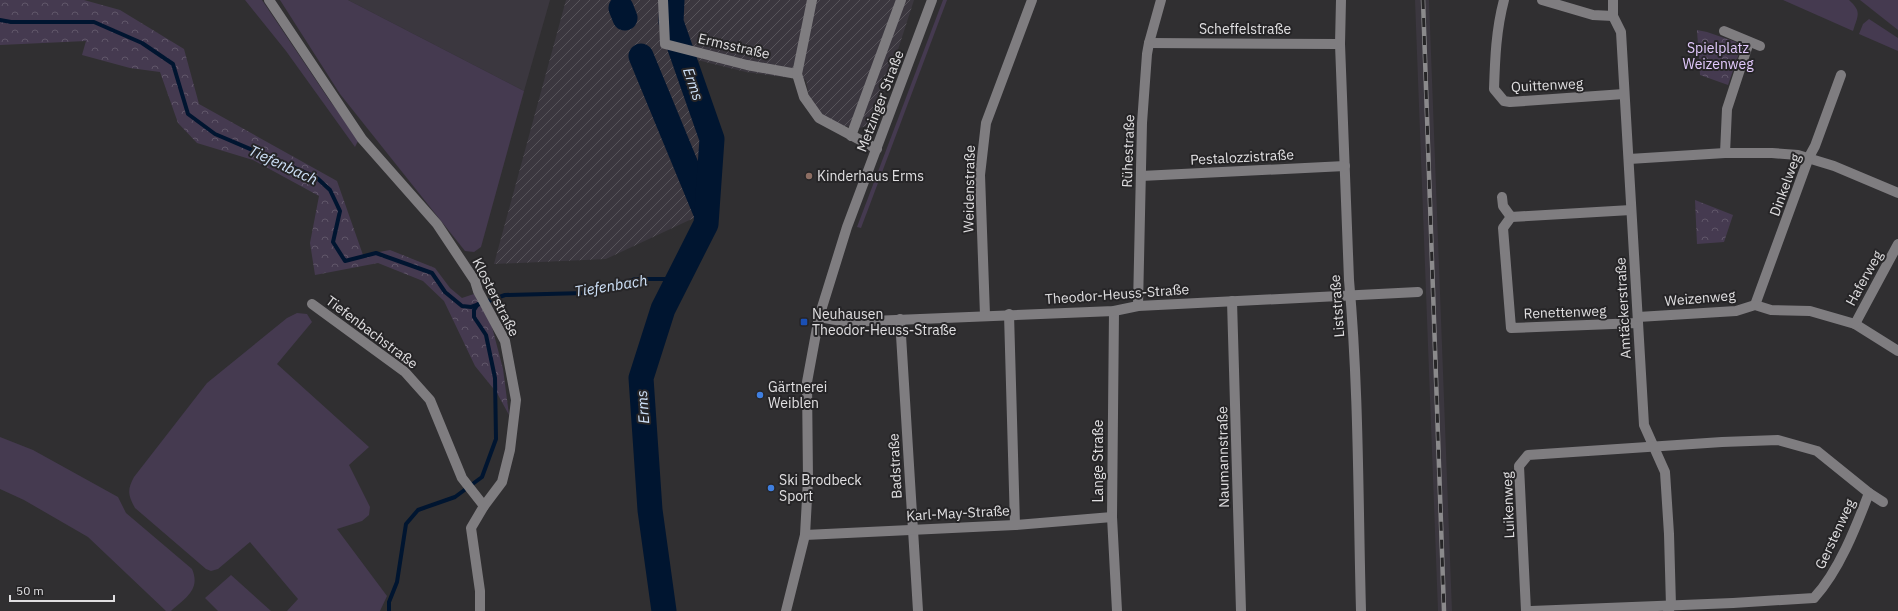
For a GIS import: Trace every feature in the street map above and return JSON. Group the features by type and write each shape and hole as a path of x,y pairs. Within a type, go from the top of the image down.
{"street":[{"name":"Klosterstraße","path":"269,0 362,139 437,224 475,281 478,291 505,341 516,400 510,450 502,482 480,503 471,528 480,591 480,611"},
{"name":"Ermsstraße","path":"662,0 665,44 747,65 797,74"},
{"path":"812,0 797,74 804,97 819,118 877,149"},
{"path":"851,136 901,0"},
{"name":"Metzinger Straße","path":"786,611 805,535 808,480 807,382 819,317 847,227 932,0"},
{"name":"Weidenstraße","path":"985,315 980,175 986,123 1032,0"},
{"name":"Rühestraße","path":"1138,306 1142,123 1149,43 1161,0"},
{"name":"Liststraße","path":"1341,0 1340,44 1350,295 1356,387 1361,611"},
{"name":"Quittenweg","path":"1504,0 1499,17 1495,49 1494,89 1504,101 1510,102 1624,94"},
{"path":"1542,0 1593,16 1613,16"},
{"name":"Amtäckerstraße","path":"1613,0 1613,16 1621,32 1644,425 1665,472 1669,534 1669,608"},
{"path":"1724,31 1760,46"},
{"path":"1725,153 1727,109 1749,42"},
{"name":"Scheffelstraße","path":"1149,43 1340,44"},
{"name":"Dinkelweg","path":"1756,305 1809,158 1815,146 1841,75"},
{"path":"1629,159 1725,153 1772,153 1809,158 1834,166 1898,193"},
{"name":"Pestalozzistraße","path":"1141,176 1345,166"},
{"path":"1502,198 1503,206 1511,217 1631,210"},
{"name":"Renettenweg","path":"1511,217 1503,228 1511,328 1638,320"},
{"name":"Haferweg","path":"1855,324 1898,244"},
{"name":"Theodor-Heuss-Straße","path":"819,317 847,322 1009,314 1114,311 1138,306 1418,292"},
{"name":"Naumannstraße","path":"1232,301 1241,611"},
{"name":"Tiefenbachstraße","path":"312,304 405,372 425,394 432,404 462,478 480,503"},
{"name":"Weizenweg","path":"1638,320 1736,311 1756,305 1771,310 1810,311 1855,324 1898,351"},
{"name":"Lange Straße","path":"1114,311 1112,517 1117,611"},
{"path":"1009,314 1015,525"},
{"name":"Badstraße","path":"900,319 918,611"},
{"name":"Gerstenweg","path":"1655,447 1778,440 1818,451 1869,493 1861,515 1831,575 1825,586 1814,598 1669,608"},
{"name":"Luikenweg","path":"1526,611 1519,466 1528,455 1655,447"},
{"path":"1869,493 1883,502"},
{"name":"Karl-May-Straße","path":"805,535 1015,525 1112,517"},
{"path":"1531,611 1669,608"}],"shaded area":[{"path":"348,0 550,0 524,91"},
{"path":"566,0 914,0 874,124 859,128 838,125 823,117 809,96 806,80 746,72 677,55 704,123 696,217 606,259 494,264"},
{"path":"1415,0 1429,0 1452,611 1438,611"}],"green space":[{"path":"0,0 84,0 120,10 184,49 199,104 337,181 363,255 390,250 435,268 450,288 462,298 474,294 492,327 503,369 509,415 497,393 475,366 444,301 423,281 378,263 315,275 310,243 319,196 253,160 197,143 178,123 160,72 130,68 82,55 86,41 0,45"},
{"path":"245,0 262,0 330,101 359,139 355,147 286,51"},
{"path":"280,0 348,0 524,91 481,247 474,252 465,251 340,94"},
{"path":"943,0 947,0 861,228 857,227"},
{"path":"1783,0 1849,0 1856,8 1858,14 1853,31"},
{"path":"1860,0 1898,0 1898,30"},
{"path":"1869,19 1898,38 1898,51 1859,34 1863,24"},
{"name":"Spielplatz Weizenweg","path":"1697,30 1736,42 1739,53 1728,85 1700,75"},
{"path":"1695,200 1733,215 1724,242 1697,244"},
{"path":"297,313 307,314 312,322 277,364 369,447 349,465 370,507 369,515 362,521 337,529 387,596 380,611 287,611 298,599 250,542 218,569 211,571 206,569 135,508 131,500 129,489 134,477 207,383 287,318"},
{"path":"0,437 33,450 118,497 126,513 192,569 194,576 193,588 186,598 171,611 166,611 88,537 24,500 0,489"},
{"path":"231,575 271,611 218,611 205,598"}],"waterway":[{"name":"Erms","path":"664,611 650,510 641,378 663,309 706,224 712,139 671,22 672,0"},
{"name":"Erms","path":"621,8 625,18"},
{"name":"Tiefenbach","path":"0,20 11,22 94,22 142,43 173,64 188,114 215,134 316,177 330,190 340,211 333,242 345,261 376,253 432,273 445,292 462,306 471,307 505,295 585,293 636,279 678,279"},
{"name":"Erms","path":"641,56 705,211"},
{"path":"389,611 389,602 397,582 406,524 418,510 455,497 482,477 496,439 495,378 486,335 474,317 474,310 478,304"}],"railway":[{"path":"1423,0 1444,611"}],"place":[{"name":"Kinderhaus Erms","path":"809,176"},
{"name":"Neuhausen Theodor-Heuss-Straße","path":"804,322"},
{"name":"Gärtnerei Weiblen","path":"760,395"},
{"name":"Ski Brodbeck Sport","path":"771,488"}]}
